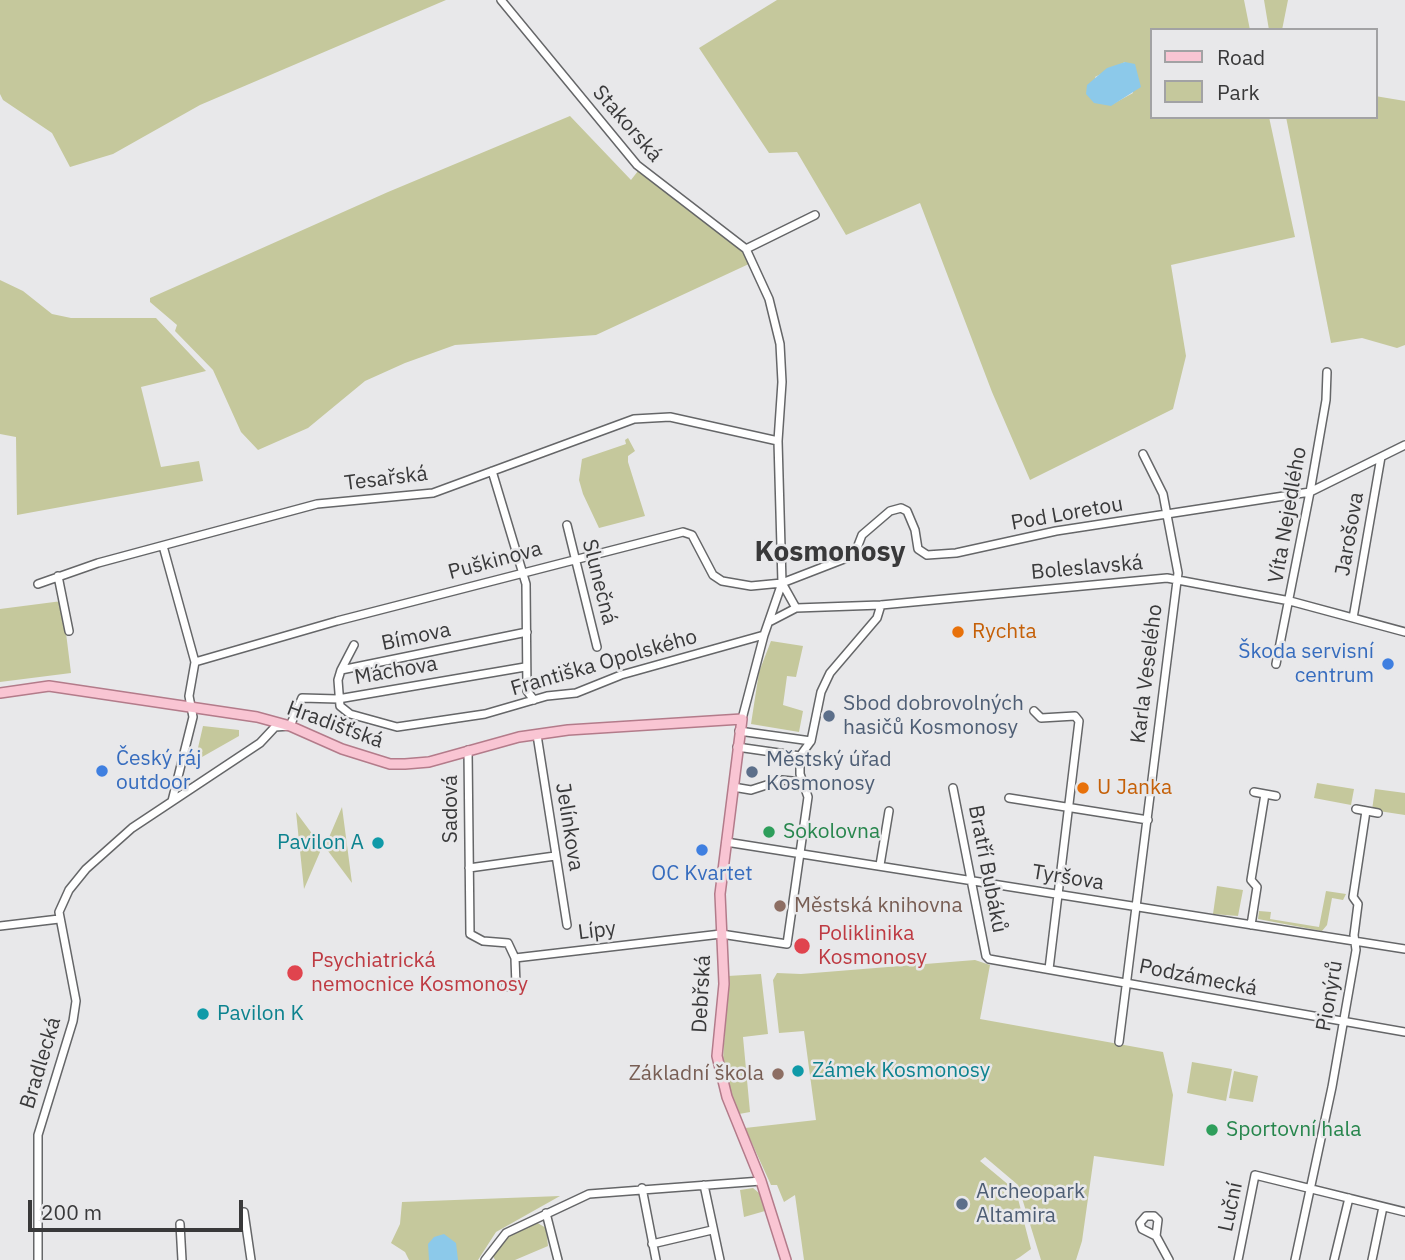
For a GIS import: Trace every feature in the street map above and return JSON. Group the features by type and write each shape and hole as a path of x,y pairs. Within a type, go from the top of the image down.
{"main road":[{"name":"Hradišťská","path":"0,693 49,686 257,717 290,726 342,749 390,764 429,762 537,734 741,719"},
{"name":"Debřská","path":"741,719 720,894 724,985 718,1034 719,1064 727,1097 761,1181 786,1260"}],"street":[{"name":"Stakorská","path":"501,0 637,165 746,249 769,299 780,344 782,406 778,441 782,583"},
{"path":"746,249 815,215"},
{"name":"Víta Nejedlého","path":"1276,664 1310,492 1326,400 1327,372"},
{"name":"Tesařská","path":"37,584 317,504 418,496 634,419 670,417 778,441"},
{"name":"Pod Loretou","path":"782,583 839,563 857,548 862,535 890,511 901,508 907,511 915,530 918,549 927,555 956,553 1056,531 1310,492 1405,444"},
{"name":"Karla Veselého","path":"1119,1042 1177,578 1164,494 1143,454"},
{"name":"Jarošova","path":"1353,618 1381,457"},
{"path":"492,471 524,572 527,691 534,701"},
{"name":"Slunečná","path":"567,525 597,647"},
{"name":"Puškinova","path":"195,662 575,558 688,532 713,575 722,581 751,586 782,583"},
{"path":"163,546 195,662 189,696 193,717 172,801"},
{"path":"58,576 69,631"},
{"name":"Boleslavská","path":"771,621 796,608 881,605 1177,578 1290,601 1405,632"},
{"path":"782,583 796,608"},
{"path":"741,719 764,635 782,583"},
{"path":"721,934 788,944 808,797 802,782 800,756 811,740 821,692 830,673 877,618 881,605"},
{"name":"Bímova","path":"341,670 527,632"},
{"name":"Františka Opolského","path":"338,699 340,706 351,714 397,727 485,714 576,693 621,675 764,635"},
{"path":"338,699 338,673 354,645"},
{"name":"Máchova","path":"290,726 302,698 338,699 526,667"},
{"path":"1034,711 1041,718 1075,716 1079,719 1049,970"},
{"path":"0,925 59,919 62,901 86,869 132,828 260,743 275,727 290,726"},
{"path":"739,730 811,740"},
{"name":"Jelínkova","path":"537,734 567,925"},
{"path":"737,747 800,756"},
{"name":"Sadová","path":"468,750 470,934 483,941 508,943 515,958"},
{"path":"733,787 751,790 782,780 802,782"},
{"name":"Bratří Bubáků","path":"953,788 986,956"},
{"path":"1254,792 1276,796"},
{"path":"1251,925 1257,887 1251,880 1265,794"},
{"path":"1009,798 1148,820"},
{"path":"1356,809 1378,813"},
{"path":"880,865 889,811"},
{"name":"Pionýrů","path":"1295,1260 1343,1022 1355,942 1358,904 1353,897 1366,811"},
{"name":"Tyršova","path":"726,842 1405,949"},
{"name":"Sadová","path":"469,868 555,856"},
{"name":"Bradlecká","path":"38,1260 38,1135 73,1021 76,1001 59,919"},
{"name":"Lípy","path":"515,958 721,934"},
{"name":"Podzámecká","path":"986,956 1049,970 1405,1032"},
{"path":"505,988 516,985 515,958"},
{"name":"Luční","path":"1238,1260 1255,1175 1309,1188"},
{"path":"485,1260 506,1233 589,1194 761,1181"},
{"path":"704,1185 720,1260"},
{"path":"642,1188 656,1260"},
{"path":"1309,1188 1405,1212"},
{"path":"1334,1260 1349,1198"},
{"path":"1372,1260 1383,1207"},
{"path":"244,1212 251,1260"},
{"path":"546,1213 558,1260"},
{"path":"173,1260 182,1260 180,1224"},
{"path":"652,1244 712,1230"},
{"path":"1156,1236 1169,1260"}],"green space":[{"path":"0,0 446,0 200,105 113,154 70,167 52,133 3,100 0,94"},
{"path":"777,0 1244,0 1250,28 1150,28 1150,119 1269,119 1295,237 1171,265 1186,356 1173,409 1030,480 992,392 920,203 846,235 797,152 769,153 699,48","holes":["1125,62 1133,93 1111,105 1095,77"]},
{"path":"1264,0 1288,0 1282,28 1269,28"},
{"path":"1377,96 1405,101 1405,345 1397,348 1362,338 1331,343 1286,119 1377,119"},
{"path":"570,116 631,180 638,171 745,249 751,263 596,335 455,345 405,363 365,381 308,428 258,450 241,432 213,370 175,331 177,325 150,302 150,298 388,192"},
{"path":"0,280 23,291 52,314 71,318 156,318 206,371 141,387 161,467 199,461 203,481 17,515 16,437 0,434"},
{"path":"628,438 635,451 628,456 628,462 645,516 599,528 579,480 582,459 626,444 625,440"},
{"path":"62,601 71,673 0,682 0,609"},
{"path":"771,641 803,646 796,677 787,676 783,705 803,711 799,732 751,724 759,672"},
{"path":"203,726 239,730 239,736 195,761"},
{"path":"1317,783 1354,789 1351,805 1314,798"},
{"path":"1375,789 1405,793 1405,815 1372,810"},
{"path":"342,807 352,883 328,851 327,842"},
{"path":"296,812 319,843 320,852 304,889"},
{"path":"1217,886 1243,890 1238,916 1213,914"},
{"path":"1326,891 1346,894 1343,900 1332,898 1327,925 1322,931 1258,919 1259,911 1271,912 1270,919 1319,927"},
{"path":"975,960 990,965 980,1019 1163,1052 1173,1095 1164,1166 1094,1156 1082,1241 1076,1260 1041,1260 1018,1185 985,1157 980,1161 1016,1191 1031,1249 1015,1260 804,1260 795,1195 784,1202 777,1185 771,1185 745,1128 816,1120 804,1031 779,1033 773,980 777,973 801,974"},
{"path":"761,974 768,1034 743,1037 750,1112 739,1114 728,1089 723,1060 728,976"},
{"path":"1192,1062 1232,1069 1226,1101 1187,1093"},
{"path":"1234,1071 1258,1076 1253,1102 1229,1098"},
{"path":"753,1188 759,1193 765,1211 744,1217 740,1190"},
{"path":"560,1196 496,1232 478,1260 409,1260 405,1252 391,1243 400,1224 402,1202"},
{"path":"536,1222 546,1228 548,1246 515,1260 495,1260 493,1256 506,1238"}],"water":[{"path":"1125,62 1135,64 1141,87 1111,106 1094,103 1086,94 1087,85 1107,68"},
{"path":"444,1234 456,1243 458,1260 429,1260 428,1244 434,1237"}],"place":[{"name":"Rychta","path":"958,632"},
{"name":"Škoda servisní centrum","path":"1388,664"},
{"name":"Sbod dobrovolných hasičů Kosmonosy","path":"829,716"},
{"name":"Český ráj outdoor","path":"102,771"},
{"name":"Městský úřad Kosmonosy","path":"752,772"},
{"name":"U Janka","path":"1083,788"},
{"name":"Sokolovna","path":"769,832"},
{"name":"Pavilon A","path":"378,843"},
{"name":"OC Kvartet","path":"702,850"},
{"name":"Městská knihovna","path":"780,906"},
{"name":"Poliklinika Kosmonosy","path":"802,946"},
{"name":"Psychiatrická nemocnice Kosmonosy","path":"295,973"},
{"name":"Pavilon K","path":"203,1014"},
{"name":"Zámek Kosmonosy","path":"798,1071"},
{"name":"Základní škola","path":"778,1074"},
{"name":"Sportovní hala","path":"1212,1130"},
{"name":"Archeopark Altamira","path":"962,1204"}],"district":[{"name":"Kosmonosy","path":"830,553"}]}
